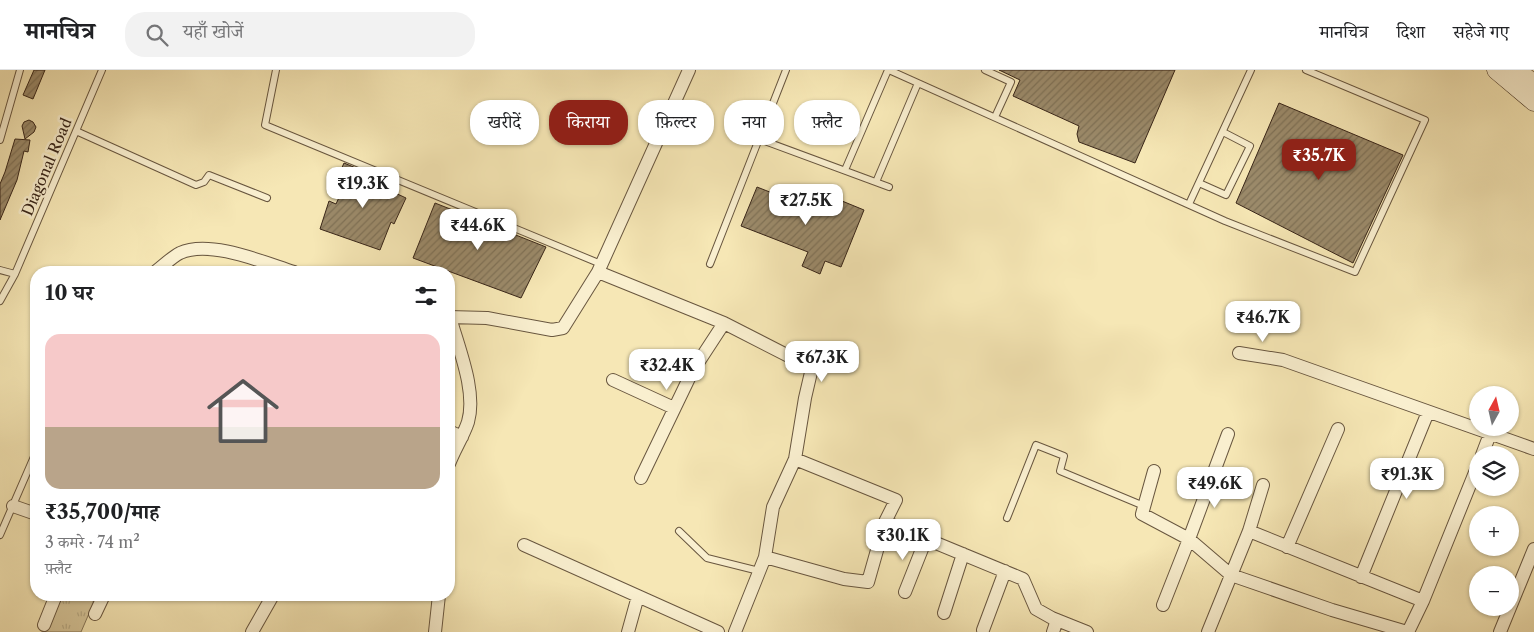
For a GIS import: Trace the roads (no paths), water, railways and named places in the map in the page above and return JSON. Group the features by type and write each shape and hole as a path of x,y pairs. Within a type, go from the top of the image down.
{"main road":[{"path":"1496,70 1534,102"},
{"path":"1517,70 1534,84"}],"street":[{"path":"455,317 488,318 552,330 563,328 599,268 688,70"},
{"path":"164,266 180,253 200,248 215,249 273,266"},
{"path":"599,268 724,323 812,368 795,459 773,506 765,557 735,632"},
{"path":"641,478 692,372 724,323"},
{"path":"455,338 469,386 470,406 468,420 455,452"},
{"path":"1239,353 1283,360 1469,427"},
{"path":"613,380 674,408"},
{"path":"1361,577 1428,412"},
{"path":"1287,547 1338,429"},
{"path":"455,434 462,437"},
{"path":"1163,605 1228,434"},
{"path":"1496,436 1534,449"},
{"path":"765,557 844,579 868,582 885,522 896,500 795,459"},
{"path":"1154,471 1142,514 1189,539 1231,576 1332,610 1407,632 1423,602 1469,487"},
{"path":"1208,632 1249,531 1262,485"},
{"path":"13,506 30,512"},
{"path":"885,522 1023,579 1036,609 1055,626 1087,632"},
{"path":"1249,531 1423,602"},
{"path":"905,592 926,539"},
{"path":"524,545 718,632"},
{"path":"1501,632 1534,549"},
{"path":"944,612 963,554"},
{"path":"983,630 1004,571"},
{"path":"628,632 638,596"},
{"path":"44,625 54,601"},
{"path":"95,614 101,601"},
{"path":"252,632 269,601"},
{"path":"435,632 438,601"}],"lane":[{"path":"0,140 20,70"},
{"name":"Diagonal Road","path":"0,301 15,274 102,70"},
{"path":"276,70 265,125 599,268"},
{"path":"774,100 786,70"},
{"path":"845,170 889,70 904,73 918,83 1225,220 1356,272 1425,120 1306,70"},
{"path":"985,70 1011,82 995,117"},
{"path":"1189,204 1251,70"},
{"path":"876,182 918,83"},
{"path":"76,131 196,185 204,182 209,175 267,198"},
{"path":"1199,183 1226,194 1250,146 1222,132"},
{"path":"710,264 757,145"},
{"path":"776,145 889,187"},
{"path":"0,270 15,274"},
{"path":"1007,518 1036,445 1064,456 1060,471 1144,506"},
{"path":"0,535 30,466"},
{"path":"679,531 707,558 759,571"}]}
